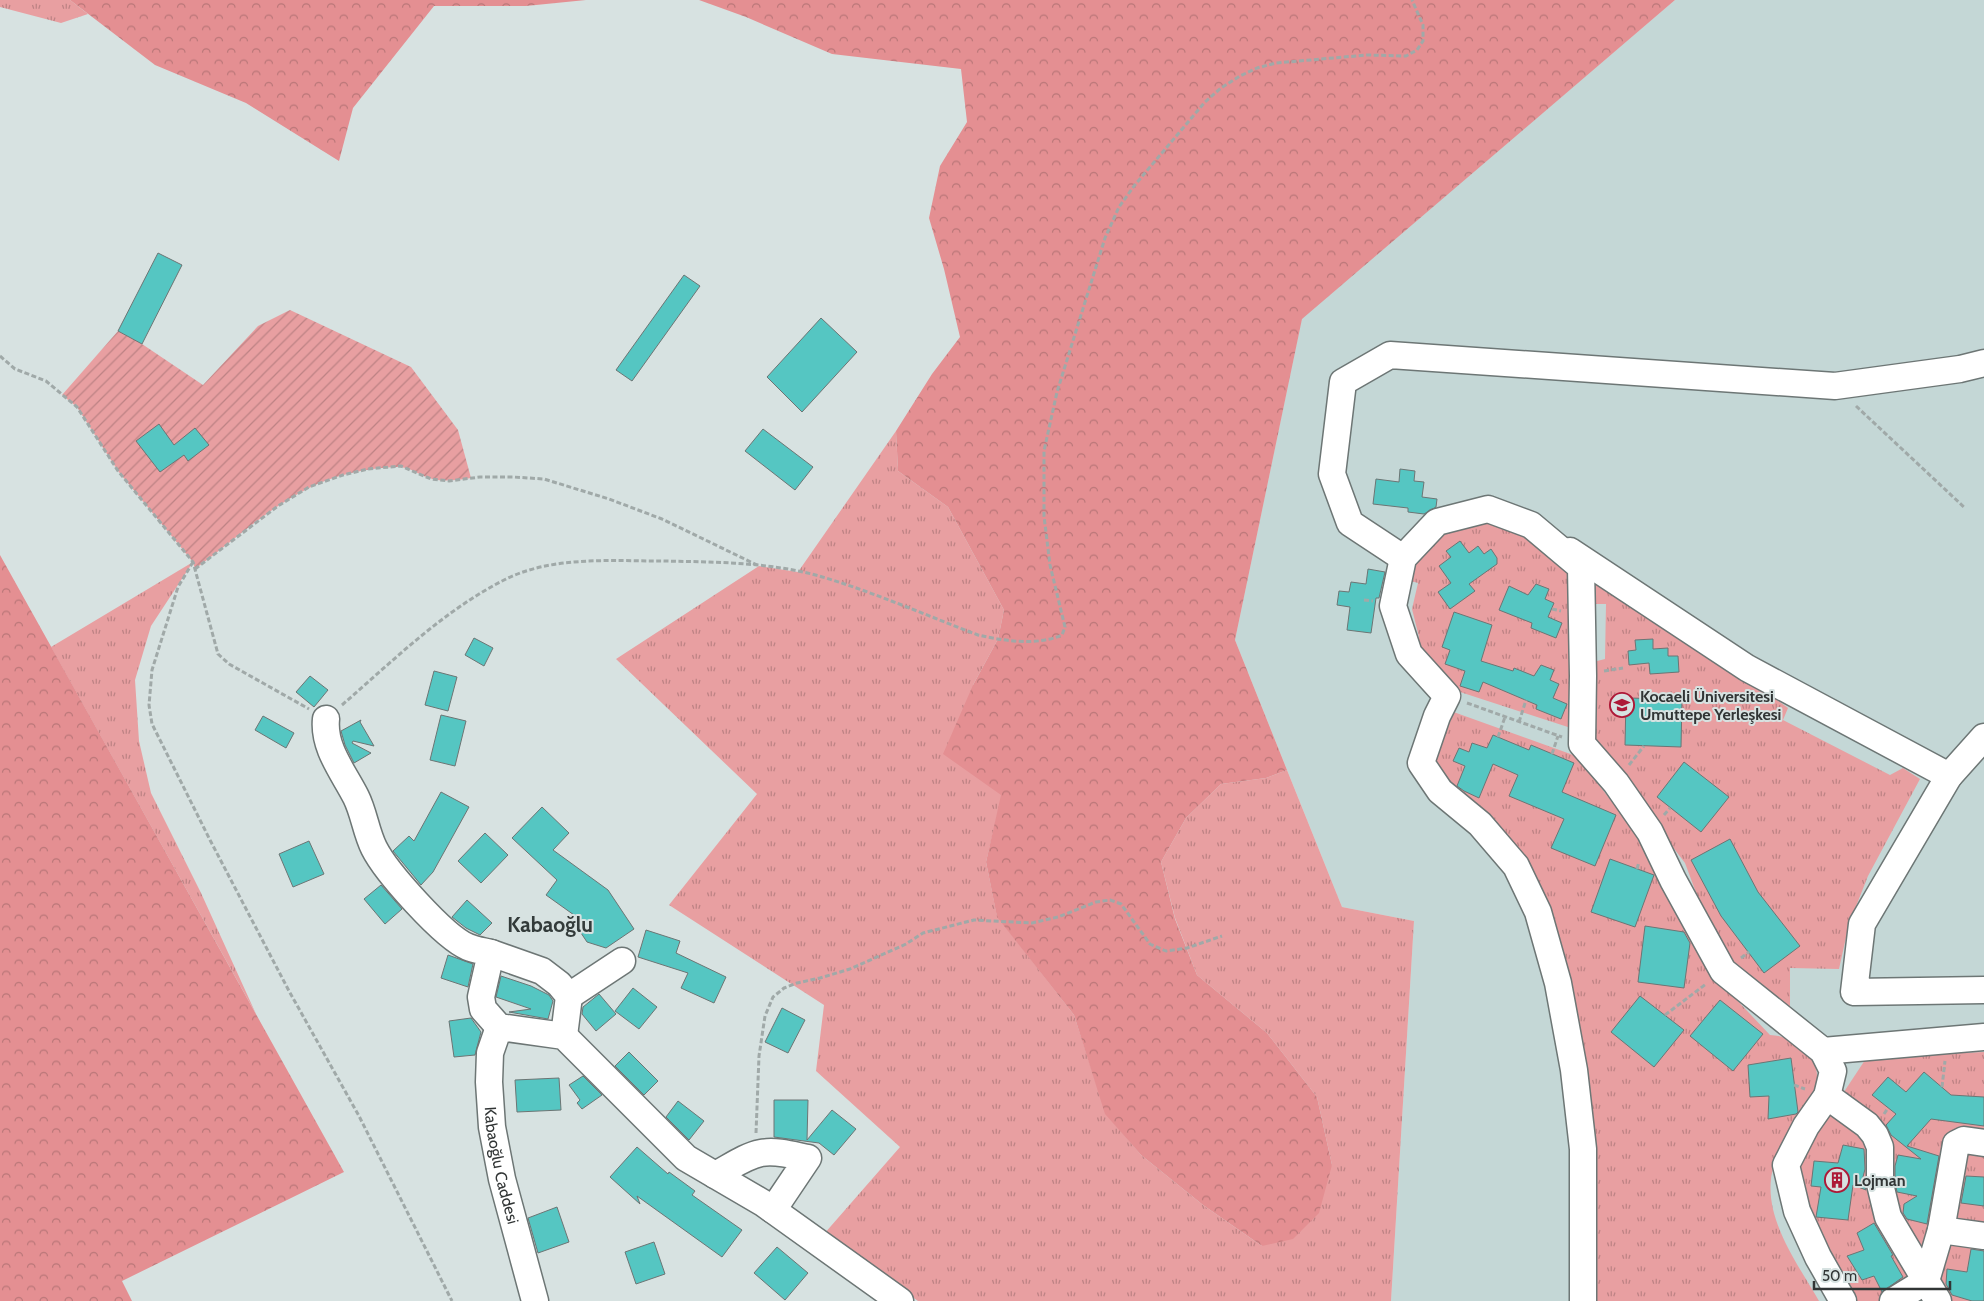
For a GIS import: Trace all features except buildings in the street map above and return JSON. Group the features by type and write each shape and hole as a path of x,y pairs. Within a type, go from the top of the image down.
{"street":[{"path":"1403,558 1350,523 1332,474 1343,382 1390,355 1835,386 1960,369 1984,363"},
{"path":"1582,1301 1583,1148 1574,1070 1558,983 1538,912 1516,866 1480,824 1440,791 1421,763 1437,716 1447,696 1409,654 1393,606 1403,558 1437,522 1488,509 1531,525 1747,668 1949,776"},
{"path":"1531,525 1581,567 1584,676 1582,744 1616,783 1650,832 1673,880 1723,971 1823,1050 1833,1070 1827,1096 1806,1126 1786,1165 1797,1211 1818,1257 1843,1301"},
{"path":"326,720 325,729 334,757 358,799 373,847 386,867 426,913 467,947 491,953 542,971 559,984 569,996 564,1036"},
{"path":"1984,738 1949,776 1862,924 1854,992 1984,990"},
{"path":"491,953 481,997 483,1008 499,1027 564,1036 686,1158 773,1210 900,1301"},
{"path":"569,996 622,961"},
{"name":"Kabaoğlu Caddesi","path":"499,1027 490,1053 489,1082 492,1127 502,1179 535,1301"},
{"path":"1823,1050 1984,1037"},
{"path":"1827,1096 1867,1125 1875,1135 1880,1147 1880,1184 1888,1217 1932,1291"},
{"path":"1932,1291 1956,1144 1964,1140 1984,1143"},
{"path":"715,1175 762,1153 787,1154 808,1158 773,1210"},
{"path":"1941,1230 1984,1236"},
{"path":"1893,1301 1932,1291"}],"path":[{"path":"0,356 15,369 46,381 77,408 118,471 193,562 218,654 229,664 295,700 326,720 445,617 506,579 527,570 571,562 704,562 759,566 826,578 978,635 998,640 1052,640 1062,635 1065,627 1050,565 1044,516 1044,451 1068,356 1105,238 1119,207 1134,186 1205,102 1221,88 1240,76 1256,68 1276,63 1367,56 1406,56 1417,50 1423,41 1423,25 1412,0"},
{"path":"1835,386 1965,508"},
{"path":"195,570 278,506 309,488 342,475 368,469 400,466 431,479 449,480 513,476 544,479 609,499 662,519 759,566"},
{"path":"193,562 178,587 152,670 150,705 152,724 285,982 359,1116 452,1301"},
{"path":"1447,696 1582,744"},
{"path":"1519,722 1526,700"},
{"path":"1498,737 1505,717"},
{"path":"1552,754 1558,736"},
{"path":"755,1155 759,1056 765,1016 773,997 784,988 797,982 820,978 850,969 906,944 923,933 974,920 1032,923 1058,918 1096,902 1110,900 1122,904 1150,944 1166,951 1187,948 1222,936"},
{"path":"1665,1016 1708,983"}],"shaded area":[{"name":"Kocaeli Üniversitesi Umuttepe Yerleşkesi","path":"1675,0 1984,0 1984,1301 1391,1301 1414,921 1342,907 1235,640 1302,318"}],"green space":[{"path":"0,0 70,0 88,14 61,23 0,7"},
{"path":"70,0 586,0 526,6 434,6 353,108 339,161 246,103 155,65"},
{"path":"699,0 1675,0 1302,319 1235,640 1287,770 1266,778 1221,784 1186,818 1161,862 1175,919 1197,975 1267,1033 1317,1097 1332,1165 1319,1213 1293,1239 1262,1246 1203,1205 1141,1155 1105,1114 1074,1015 997,917 986,862 1001,795 943,754 973,685 998,639 1004,610 948,507 898,471 896,431 932,374 960,337 944,269 929,218 940,166 967,122 961,69 832,54 746,17"},
{"path":"290,310 411,367 458,430 471,478 438,480 402,467 363,470 341,475 309,488 279,505 195,569 193,562 118,471 77,407 62,395 118,331 142,344 203,385 258,326"},
{"path":"896,431 898,471 948,507 1004,610 998,639 973,685 1002,795 986,862 997,916 1074,1015 1106,1114 1141,1155 1203,1205 1262,1246 1332,1165 1317,1097 1267,1033 1197,975 1175,918 1161,862 1186,818 1221,784 1266,778 1287,770 1342,907 1414,921 1391,1301 918,1301 824,1234 900,1147 816,1071 824,1005 669,905 757,794 616,659 759,566 798,572"},
{"path":"1502,520 1562,563 1570,578 1574,729 1457,691 1410,647 1419,637 1412,609 1418,583 1407,580 1410,568 1439,536 1454,527"},
{"path":"0,555 344,1172 122,1281 132,1301 0,1301"},
{"path":"193,562 151,626 135,680 139,741 151,793 201,893 256,1014 51,647"},
{"path":"1588,572 1734,669 1788,708 1783,720 1890,775 1903,768 1920,779 1868,876 1849,924 1839,969 1790,968 1790,1014 1717,949 1685,863 1601,755 1591,733 1593,662 1605,659 1606,604 1593,604"},
{"path":"1448,710 1576,756 1654,855 1715,977 1770,1035 1789,1039 1798,1044 1811,1057 1817,1076 1816,1086 1777,1158 1771,1179 1771,1195 1779,1227 1786,1243 1819,1301 1592,1301 1597,1195 1594,1144 1559,951 1473,808 1432,763"},
{"name":"Lojman","path":"1984,1052 1984,1301 1856,1301 1809,1214 1799,1173 1805,1151 1867,1057"}],"place":[{"name":"Kocaeli Üniversitesi Umuttepe Yerleşkesi","path":"1622,705"},
{"name":"Lojman","path":"1837,1180"}],"district":[{"name":"Kabaoğlu","path":"550,924"}]}
